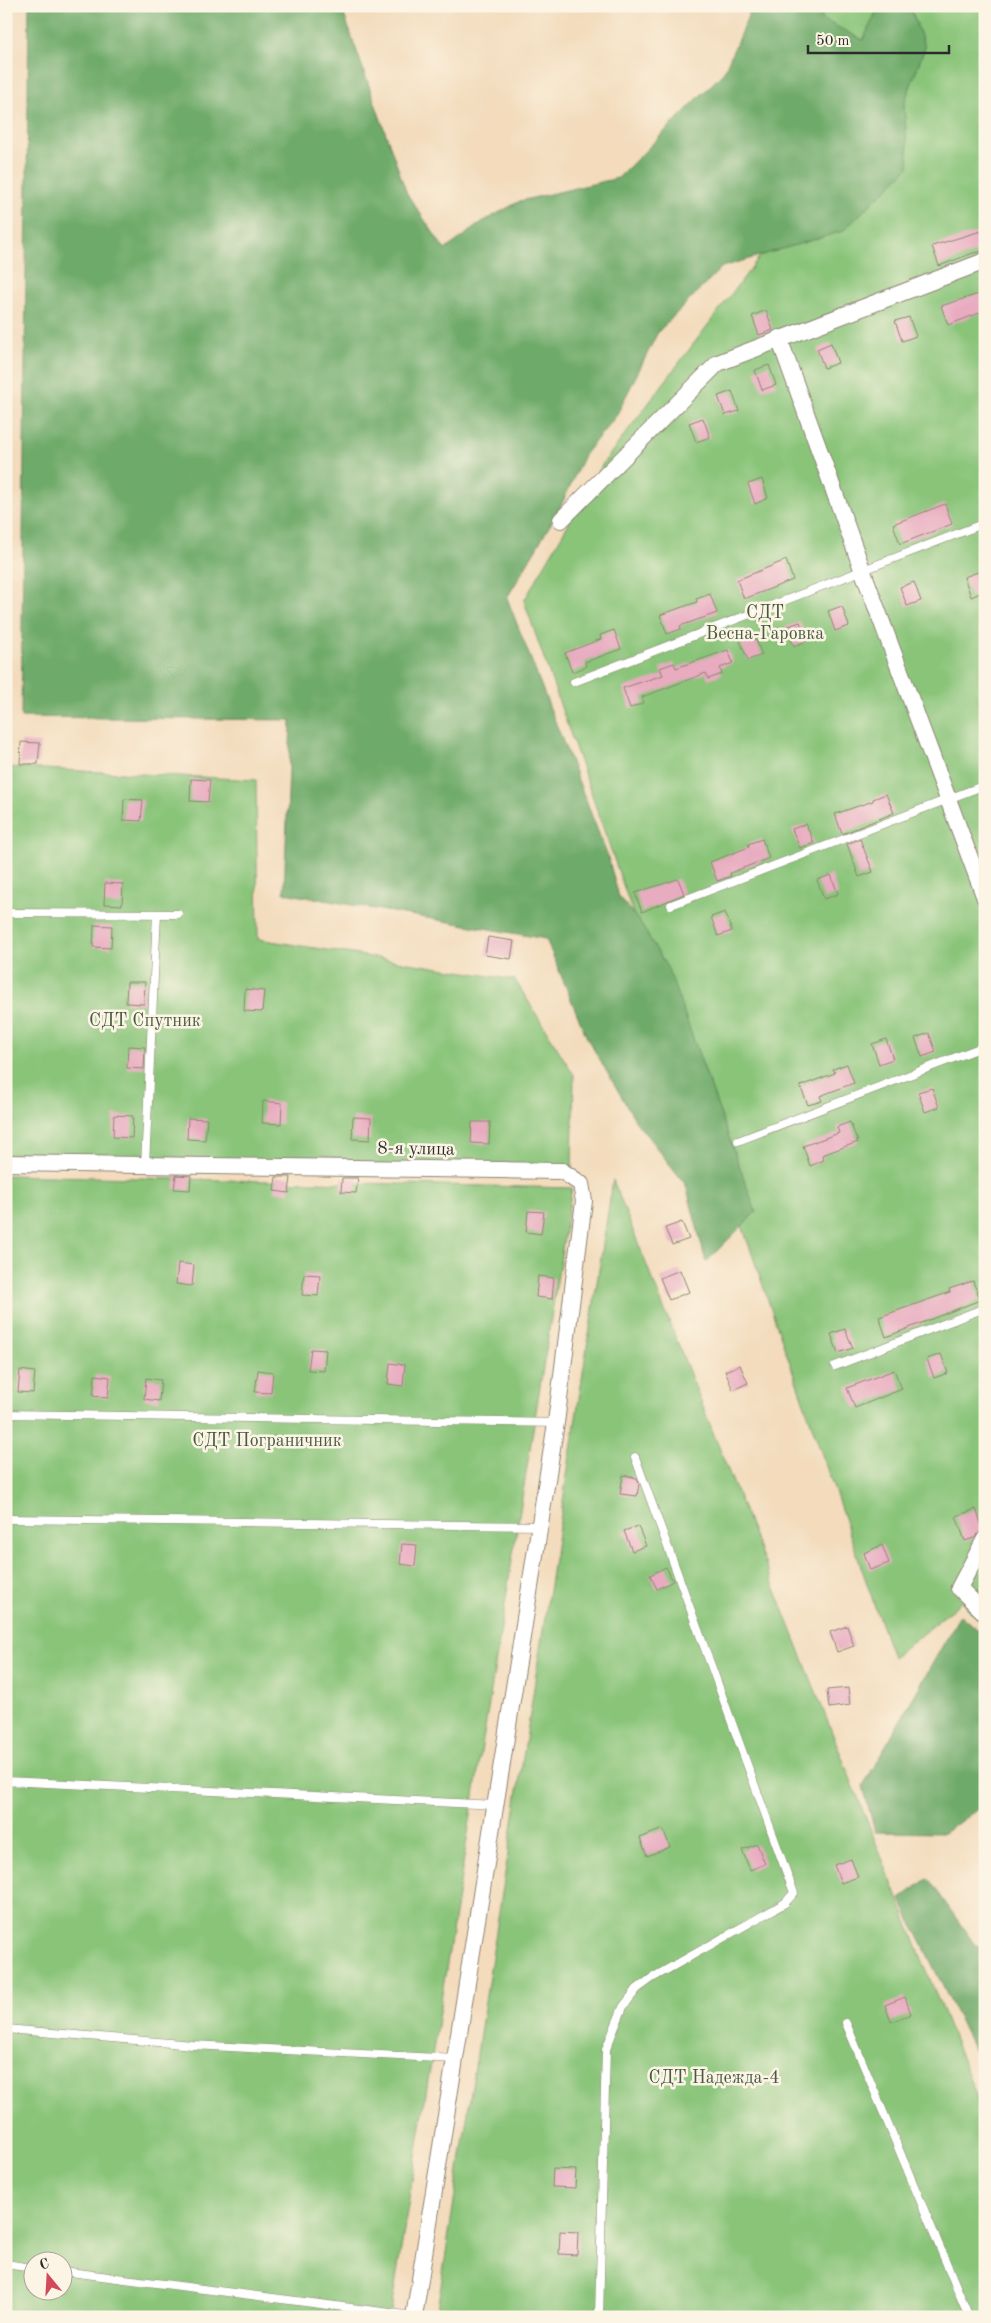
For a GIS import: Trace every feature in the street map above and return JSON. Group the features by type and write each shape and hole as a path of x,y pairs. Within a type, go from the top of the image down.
{"street":[{"path":"561,520 718,363 985,260"},
{"path":"779,338 862,569 985,898"},
{"name":"8-я улица","path":"6,1163 562,1171 581,1184 584,1201 556,1423 414,2316"},
{"path":"985,1539 959,1588 985,1613"}],"lane":[{"path":"574,682 985,523"},
{"path":"671,905 985,785"},
{"path":"6,912 178,914"},
{"path":"145,1165 157,914"},
{"path":"738,1141 985,1046"},
{"path":"835,1366 985,1308"},
{"path":"6,1414 556,1423"},
{"path":"599,2317 606,2049 623,2007 637,1989 652,1978 785,1903 794,1893 636,1457"},
{"path":"6,1519 540,1526"},
{"path":"6,1781 496,1805"},
{"path":"846,2023 969,2317"},
{"path":"6,2029 193,2045 456,2059"},
{"path":"6,2264 22,2266"},
{"path":"72,2272 414,2316"}],"green space":[{"path":"29,6 341,6 407,194 445,250 482,222 520,201 618,178 724,72 748,16 749,6 820,6 822,19 863,40 879,6 910,6 925,47 904,104 909,167 843,231 722,267 658,332 616,416 584,455 560,508 507,598 608,857 619,897 639,921 668,969 756,1212 706,1262 686,1185 637,1123 587,1038 546,939 284,893 291,720 21,717"},
{"name":"СДТ Весна-Гаровка","path":"791,6 985,6 985,1625 961,1602 893,1658 524,601 604,462 783,226"},
{"name":"СДТ Спутник","path":"6,767 256,780 258,939 515,980 574,1075 572,1169 6,1159"},
{"name":"СДТ Пограничник","path":"6,1175 572,1188 390,2317 6,2317"},
{"name":"СДТ Надежда-4","path":"613,1180 985,2118 985,2317 436,2317"},
{"path":"960,1615 985,1636 985,1804 944,1833 875,1832 863,1786"},
{"path":"928,1878 975,1945 985,1947 985,2072 900,1899"}],"building":[{"path":"981,231 985,242 985,251 973,253 939,266 932,246"},
{"path":"985,292 985,311 948,325 941,306"},
{"path":"766,310 773,330 759,335 752,316"},
{"path":"909,317 916,336 902,341 895,321"},
{"path":"831,343 838,363 824,368 817,349"},
{"path":"769,365 776,385 762,390 755,370"},
{"path":"732,391 739,411 725,415 718,396"},
{"path":"703,418 710,437 696,442 689,423"},
{"path":"762,479 768,498 755,504 748,484"},
{"path":"945,504 952,524 900,544 893,524"},
{"path":"786,560 793,580 744,599 737,580"},
{"path":"978,572 985,591 971,597 964,577"},
{"path":"914,582 921,601 907,606 900,587"},
{"path":"710,594 717,613 680,626 681,629 667,634 660,615 697,602 696,599"},
{"path":"842,606 849,626 835,631 828,611"},
{"path":"800,622 807,641 794,646 786,627"},
{"path":"614,630 621,649 585,662 586,667 572,672 565,653 601,639 600,635"},
{"path":"754,635 762,655 748,660 740,641"},
{"path":"728,650 733,663 720,668 722,674 708,679 706,673 642,697 644,703 630,708 623,688 663,675 660,668 674,663 676,668"},
{"path":"21,742 40,743 38,764 20,764"},
{"path":"191,779 210,780 208,802 190,801"},
{"path":"886,794 894,813 842,834 835,814 873,801 873,799"},
{"path":"124,799 143,800 141,821 123,820"},
{"path":"806,824 814,843 800,848 792,829"},
{"path":"762,839 769,858 730,873 731,876 717,881 710,862 749,847 748,844"},
{"path":"860,839 873,872 859,877 847,844"},
{"path":"831,875 838,894 824,899 817,880"},
{"path":"678,879 684,894 642,912 635,893"},
{"path":"105,883 123,884 122,905 104,904"},
{"path":"725,912 732,931 718,936 711,917"},
{"path":"94,925 112,926 111,948 93,947"},
{"path":"488,937 514,941 511,959 485,955"},
{"path":"127,982 145,982 144,1004 126,1003"},
{"path":"245,989 264,991 262,1012 244,1011"},
{"path":"929,1033 936,1052 922,1057 915,1038"},
{"path":"886,1039 893,1059 879,1064 872,1044"},
{"path":"128,1046 145,1047 144,1069 127,1068"},
{"path":"847,1064 854,1083 820,1096 822,1101 808,1105 800,1086 835,1073 833,1069"},
{"path":"932,1088 939,1107 925,1112 918,1092"},
{"path":"263,1101 282,1103 281,1124 262,1123"},
{"path":"114,1115 133,1116 132,1138 113,1137"},
{"path":"353,1117 371,1118 370,1140 352,1139"},
{"path":"188,1118 207,1119 205,1140 187,1139"},
{"path":"472,1122 490,1122 489,1144 471,1143"},
{"path":"850,1122 858,1142 822,1155 824,1160 810,1166 803,1146 839,1133 837,1127"},
{"path":"176,1175 191,1176 190,1190 174,1189"},
{"path":"276,1177 291,1177 289,1193 274,1191"},
{"path":"342,1178 358,1178 356,1193 341,1192"},
{"path":"528,1211 544,1212 541,1234 526,1232"},
{"path":"682,1222 689,1239 672,1245 665,1228"},
{"path":"178,1263 194,1265 192,1286 176,1284"},
{"path":"680,1270 689,1292 669,1300 660,1278"},
{"path":"304,1274 320,1275 318,1296 302,1295"},
{"path":"538,1276 554,1278 552,1299 536,1297"},
{"path":"973,1281 980,1300 886,1337 879,1317 950,1292 949,1289"},
{"path":"845,1329 853,1348 838,1353 831,1334"},
{"path":"311,1349 326,1350 324,1371 308,1370"},
{"path":"941,1354 948,1373 934,1378 927,1359"},
{"path":"390,1363 405,1365 403,1386 388,1384"},
{"path":"740,1365 748,1383 733,1390 725,1371"},
{"path":"20,1370 35,1372 33,1393 18,1392"},
{"path":"258,1370 273,1372 271,1393 255,1392"},
{"path":"894,1370 902,1389 855,1408 847,1388"},
{"path":"95,1375 110,1377 108,1398 93,1396"},
{"path":"146,1378 161,1380 159,1401 144,1399"},
{"path":"623,1475 637,1478 639,1484 637,1496 620,1494"},
{"path":"976,1509 983,1529 974,1538 965,1541 956,1516"},
{"path":"638,1526 646,1546 632,1551 624,1531"},
{"path":"402,1544 417,1545 415,1566 400,1564"},
{"path":"882,1545 889,1563 870,1570 864,1553"},
{"path":"666,1567 673,1581 657,1589 650,1575"},
{"path":"847,1626 854,1646 837,1652 830,1632"},
{"path":"848,1688 850,1705 829,1708 827,1690"},
{"path":"663,1829 670,1847 647,1856 640,1838"},
{"path":"757,1844 765,1864 750,1870 742,1850"},
{"path":"851,1859 858,1877 841,1883 834,1865"},
{"path":"905,1997 911,2014 891,2022 885,2005"},
{"path":"553,2169 576,2170 575,2188 552,2187"},
{"path":"560,2231 578,2232 577,2255 559,2254"}]}
